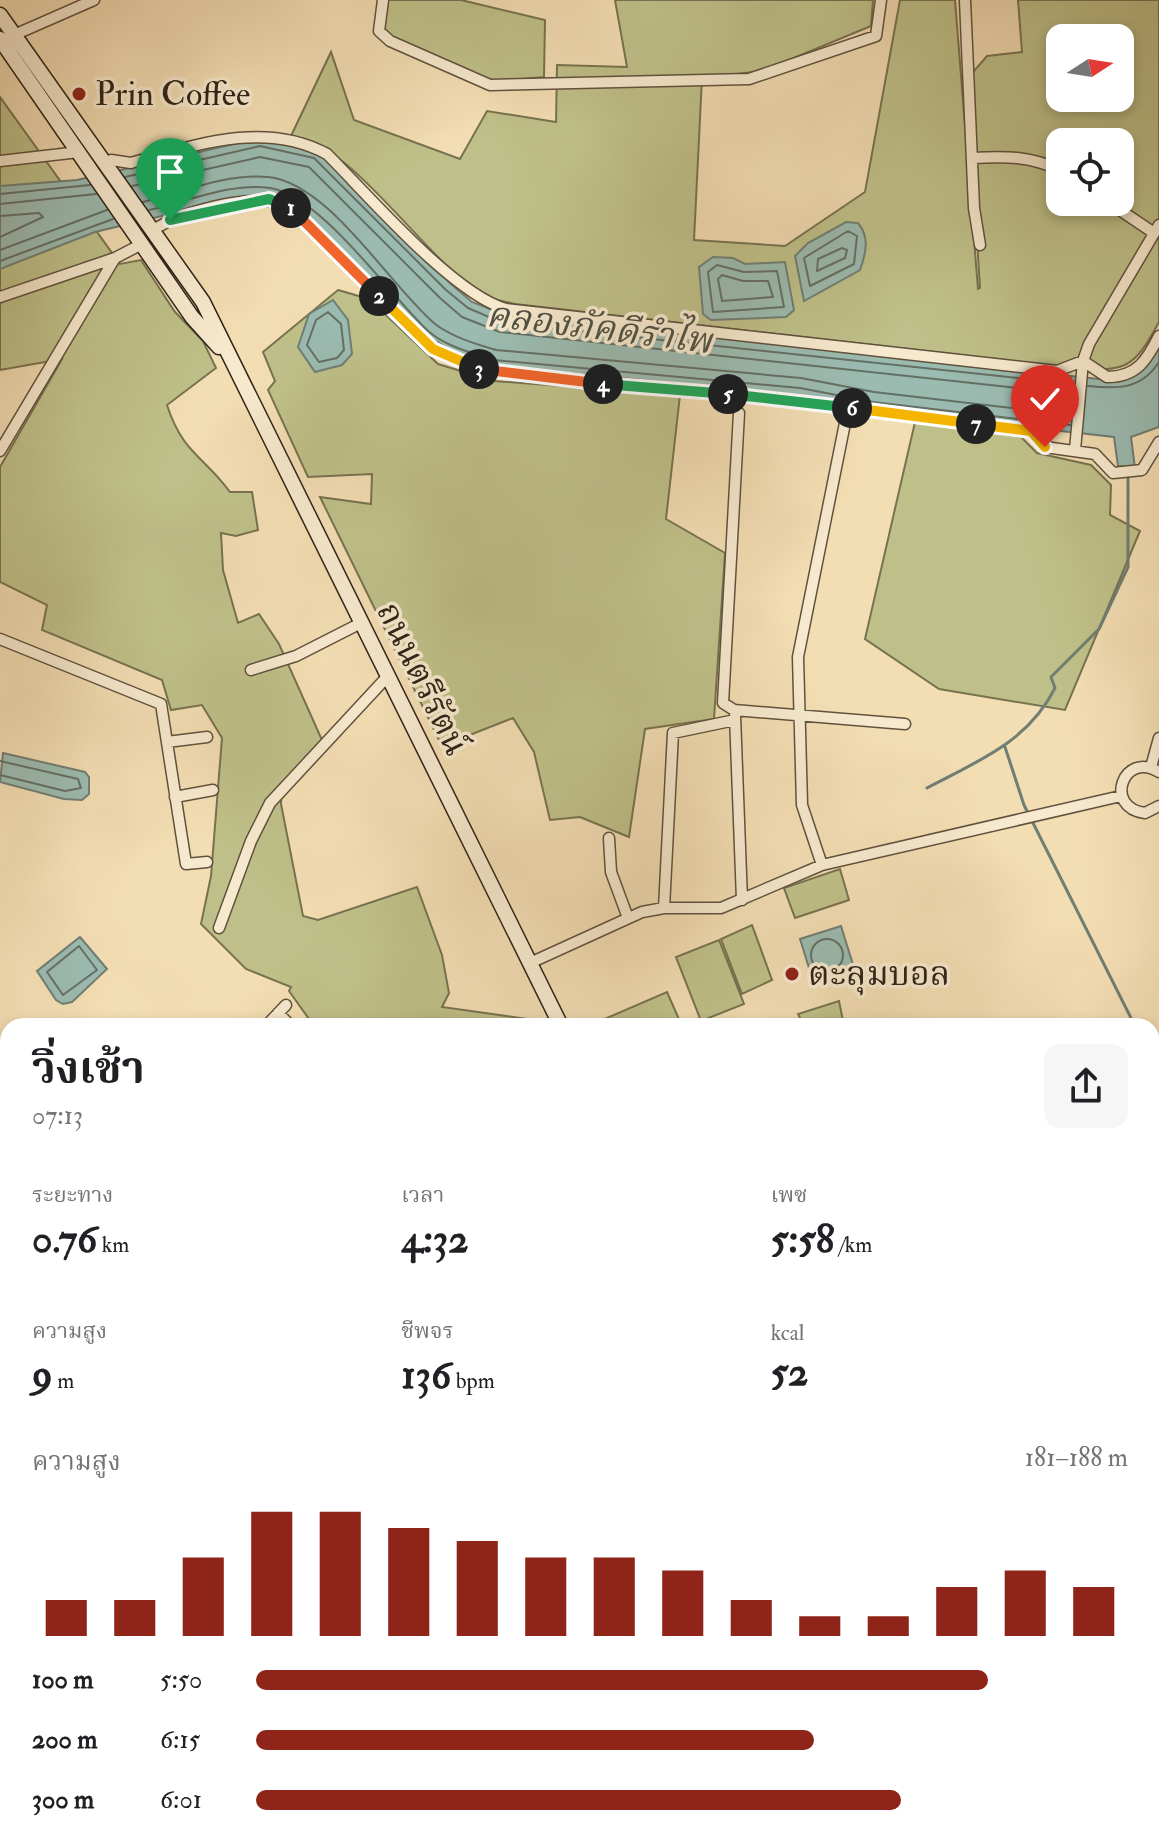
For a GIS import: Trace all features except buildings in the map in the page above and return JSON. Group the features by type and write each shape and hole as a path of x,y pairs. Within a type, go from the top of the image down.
{"main road":[{"name":"ถนนตรีรัตน์","path":"0,15 7,37 83,158 192,317 229,359"},
{"name":"ถนนตรีรัตน์","path":"7,37 105,163 203,302 557,1018"}],"street":[{"path":"7,37 93,0"},
{"path":"383,0 379,31 390,41 490,85 768,76 876,36 881,0"},
{"path":"965,0 972,158 980,245"},
{"path":"105,163 111,160 131,163 251,135 284,137 307,143 327,154 454,279 490,305 506,309 1057,371 1084,366 1105,376 1116,377 1138,369 1147,361 1159,336"},
{"path":"972,158 1011,155 1046,164"},
{"path":"0,161 83,158"},
{"path":"152,229 162,227 170,220 230,205 269,199 288,205 422,340 466,365 488,371 774,398 1031,431 1045,447 1075,446 1098,456 1104,467 1113,473 1142,469 1159,442"},
{"path":"1075,446 1089,344 1156,229 1133,216"},
{"path":"0,451 115,258 138,238"},
{"path":"0,297 115,258"},
{"path":"739,413 723,695 725,706 734,715 742,900"},
{"path":"822,865 802,805 798,657 846,418"},
{"path":"251,670 296,656 361,623"},
{"path":"0,639 161,704 186,864 207,862"},
{"path":"219,928 251,841 270,803 387,677"},
{"path":"664,908 673,733 734,715 799,713 905,724"},
{"path":"167,742 207,737"},
{"path":"1121,796 1126,773 1134,768 1155,770 1159,738"},
{"path":"175,797 213,790"},
{"path":"530,963 628,918 664,908 721,908 778,881 822,865 1121,796"},
{"path":"1121,796 1137,812 1145,813 1159,806"},
{"path":"609,838 611,872 628,918"},
{"path":"274,1018 282,1009 287,1018"}],"green space":[{"path":"388,0 461,0 545,20 544,77 490,82 390,38 383,30"},
{"path":"615,0 873,0 871,26 762,71 702,78 694,240 785,246 865,192 900,0 955,0 978,289 967,79 987,56 1022,52 1018,0 1159,0 1159,322 1143,349 1127,364 1093,369 496,300 463,280 363,179 337,157 313,143 290,138 331,52 354,120 460,159 487,111 556,122 557,65 627,67"},
{"path":"0,97 120,264 141,260 175,312 203,341 216,368 167,405 187,444 230,492 252,492 258,530 236,536 221,533 223,570 238,623 259,614 279,644 322,740 282,784 281,804 303,916 318,920 417,887 442,955 449,993 442,1007 520,1018 308,1018 289,991 291,987 246,969 201,924 211,876 222,738 202,705 171,710 162,680 42,630 47,605 0,582 0,467 62,359 0,370"},
{"path":"338,290 369,299 438,364 494,381 680,395 666,519 725,553 714,719 645,729 629,837 580,817 550,820 534,752 513,718 442,746 320,497 371,504 372,474 308,477 268,390 275,381 263,352"},
{"path":"915,422 1021,437 1037,453 1091,465 1111,485 1110,515 1140,531 1065,710 939,689 865,639"},
{"path":"840,869 849,900 795,918 784,888"},
{"path":"752,925 772,980 742,994 721,939"},
{"path":"719,940 744,1004 709,1018 700,1018 676,957"},
{"path":"667,992 678,1018 607,1018"},
{"path":"839,1001 842,1018 800,1018 798,1014"}],"water":[{"name":"คลองภัคดีรำไพ","path":"260,138 318,151 451,284 472,302 505,315 1117,381 1142,368 1159,344 1159,427 1131,437 1135,468 1118,466 1114,437 872,410 799,396 492,368 460,357 424,339 305,213 290,204 267,197 241,197 95,232 0,269 0,186 77,180"},
{"path":"846,222 858,223 864,234 865,251 860,270 804,301 795,256 808,243"},
{"path":"713,257 733,258 745,264 785,262 794,310 786,317 711,320 703,314 699,267"},
{"path":"333,300 348,320 352,354 342,365 315,372 298,347 309,314"},
{"path":"3,753 85,772 89,777 89,794 82,800 64,799 0,782"},
{"path":"841,926 855,971 814,984 800,939"},
{"path":"80,937 107,969 72,1002 63,1004 56,1000 37,971"}],"waterway":[{"path":"927,788 983,759 1031,723 1055,688 1051,677 1099,629 1128,567 1128,474"},
{"path":"1005,747 1024,805 1131,1018"}],"place":[{"name":"Prin Coffee","path":"79,94"},
{"name":"ตะลุมบอล","path":"792,974"}],"route":[{"path":"170,220 269,199 288,205 310,223 422,340 466,365 488,371 576,382 774,398 1031,431 1045,447"}]}
